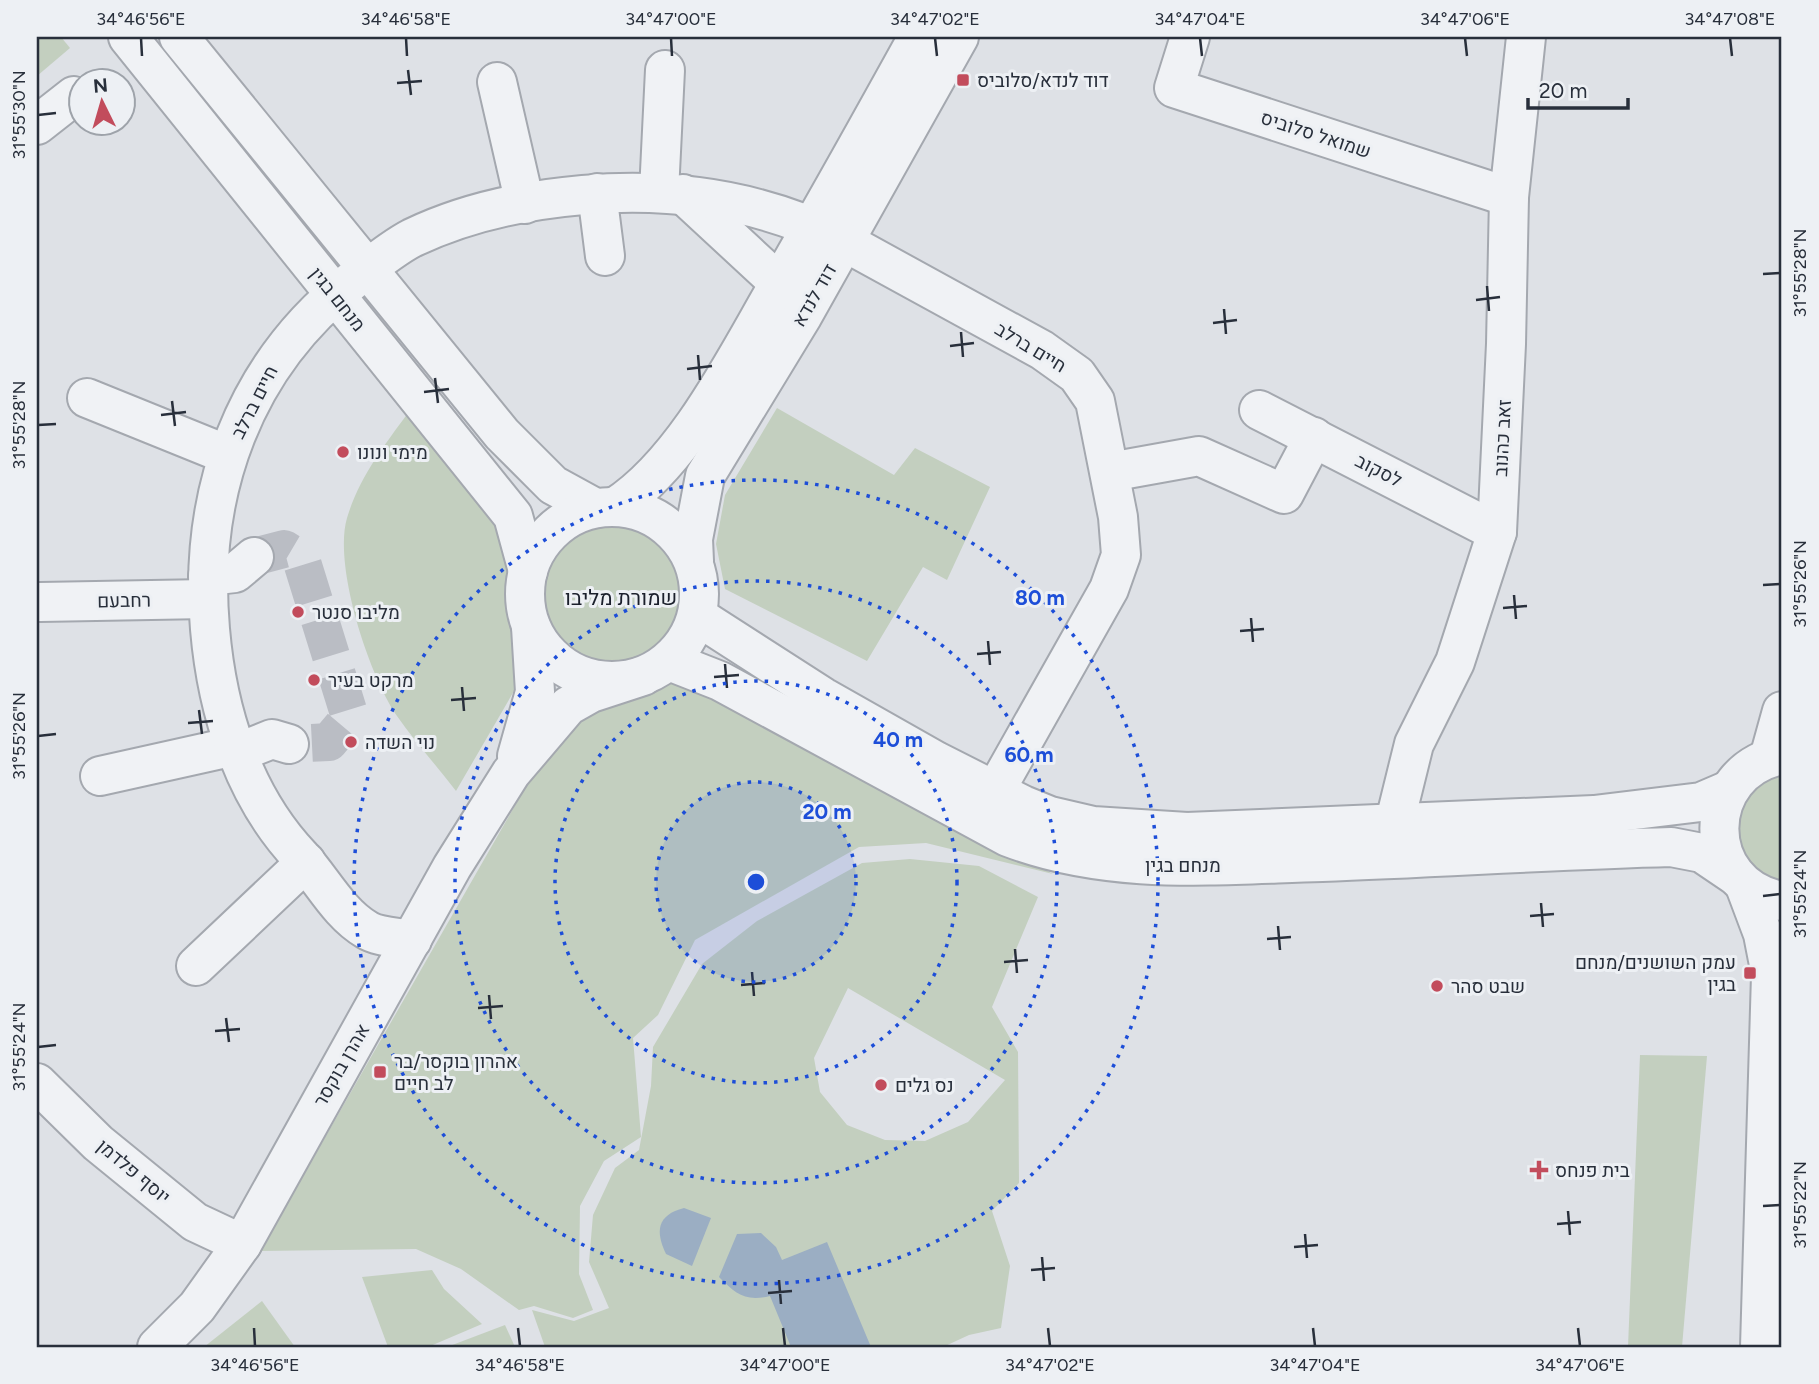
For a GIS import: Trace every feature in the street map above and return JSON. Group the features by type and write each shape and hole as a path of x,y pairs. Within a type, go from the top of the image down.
{"street":[{"name":"מנחם בגין","path":"128,37 513,516 528,571"},
{"path":"179,37 502,434 552,485 605,508"},
{"name":"דוד לנדא","path":"694,561 693,539 705,476 817,290 829,234 918,37"},
{"name":"דוד לנדא","path":"605,508 637,492 667,459 734,365 780,284 829,234 959,37"},
{"name":"שמואל סלוביס","path":"1190,37 1174,88 1509,197"},
{"name":"זאב כהנוב","path":"1395,821 1414,744 1455,662 1497,532 1506,344 1509,197 1526,37"},
{"path":"665,70 671,193 780,284 817,290"},
{"path":"497,82 525,204"},
{"path":"37,125 66,102"},
{"name":"חיים ברלב","path":"412,940 368,931 333,899 267,813 245,776 213,665 207,587 214,502 228,455 251,401 275,359 301,326 335,295 408,240 450,221 525,204 597,193 671,193 745,203 829,234 1042,350 1077,375 1095,401 1110,472 1121,555 1109,589 995,791"},
{"path":"597,193 605,256"},
{"path":"87,398 228,455"},
{"name":"לסקוב","path":"1259,411 1497,532"},
{"path":"1110,472 1199,456 1284,494 1314,437"},
{"path":"605,508 640,510 663,522 681,539 694,561 700,590 697,616 686,641 656,668 616,681 589,678 564,666 544,649 530,625 526,606 528,571 537,549 553,530 572,516 605,508"},
{"name":"רחבעם","path":"40,602 207,587 235,573 254,557"},
{"name":"מנחם בגין","path":"697,616 823,697 995,791 1050,816 1093,826 1187,832 1395,821 1594,815 1701,802 1729,790"},
{"name":"אהרן בוקסר","path":"511,773 536,692 530,625"},
{"name":"מנחם בגין","path":"656,668 720,681 1008,837 1040,850 1087,861 1187,867 1671,847 1702,853 1768,898 1782,901"},
{"name":"אהרן בוקסר","path":"157,1347 197,1307 242,1244 412,940 511,773 568,706 591,693 656,668"},
{"path":"1760,1347 1771,975 1763,934 1741,881 1724,857 1719,834 1720,812 1729,790 1746,771 1775,757 1782,711"},
{"path":"100,776 236,749 272,739 289,744"},
{"path":"196,967 312,869"},
{"name":"יוסף פלדמן","path":"37,1083 99,1143 195,1222 242,1244"}],"green space":[{"path":"37,37 61,37 70,48 37,76"},
{"path":"777,408 894,475 915,448 990,487 947,580 923,567 867,661 725,589 716,544 725,495"},
{"path":"408,413 497,523 510,555 521,658 514,691 456,791 404,726 386,698 356,620 345,563 344,539 352,503 373,463"},
{"path":"612,526 638,532 660,546 674,568 680,594 674,620 660,642 638,656 612,662 586,656 564,642 550,620 544,594 550,568 564,546 586,532"},
{"path":"678,679 1053,874 926,843 859,847 695,940 658,1015 633,1038 641,1137 604,1161 580,1206 579,1274 593,1310 573,1318 534,1306 519,1310 461,1269 416,1249 260,1251 541,760 585,715"},
{"path":"1782,771 1782,885 1773,884 1742,858 1736,817 1756,783"},
{"path":"910,859 979,866 1038,897 992,1007 1018,1052 1019,1183 992,1211 1010,1266 1001,1328 969,1335 943,1347 545,1347 532,1310 574,1321 609,1308 589,1262 593,1215 615,1168 639,1150 651,1086 653,1047 702,964 757,921 862,863","holes":["848,988 1005,1080 968,1122 925,1141 885,1140 847,1125 820,1092 814,1058"]},
{"path":"1640,1055 1707,1056 1682,1347 1628,1347"},
{"path":"432,1270 444,1289 482,1324 428,1347 388,1347 362,1277"},
{"path":"262,1301 295,1347 204,1347"},
{"path":"505,1325 515,1347 447,1347"}],"water":[{"path":"684,1208 711,1218 692,1266 666,1254 660,1238 661,1225 668,1215"},
{"path":"761,1233 776,1247 782,1260 827,1242 871,1347 791,1347 770,1296 747,1297 719,1277 737,1234"}],"tunnel":[{"path":"254,557 284,549 301,559 350,717 329,742 289,744"}],"place":[{"name":"דוד לנדא/סלוביס","path":"963,80"},
{"name":"מימי ונונו","path":"343,452"},
{"name":"מליבו סנטר","path":"298,612"},
{"name":"מרקט בעיר","path":"314,680"},
{"name":"נוי השדה","path":"351,742"},
{"name":"עמק השושנים/מנחם בגין","path":"1750,973"},
{"name":"שבט סהר","path":"1437,986"},
{"name":"אהרון בוקסר/בר לב חיים","path":"380,1072"},
{"name":"נס גלים","path":"881,1085"},
{"name":"בית פנחס","path":"1539,1170"}],"district":[{"name":"שמורת מליבו","path":"621,598"}]}
